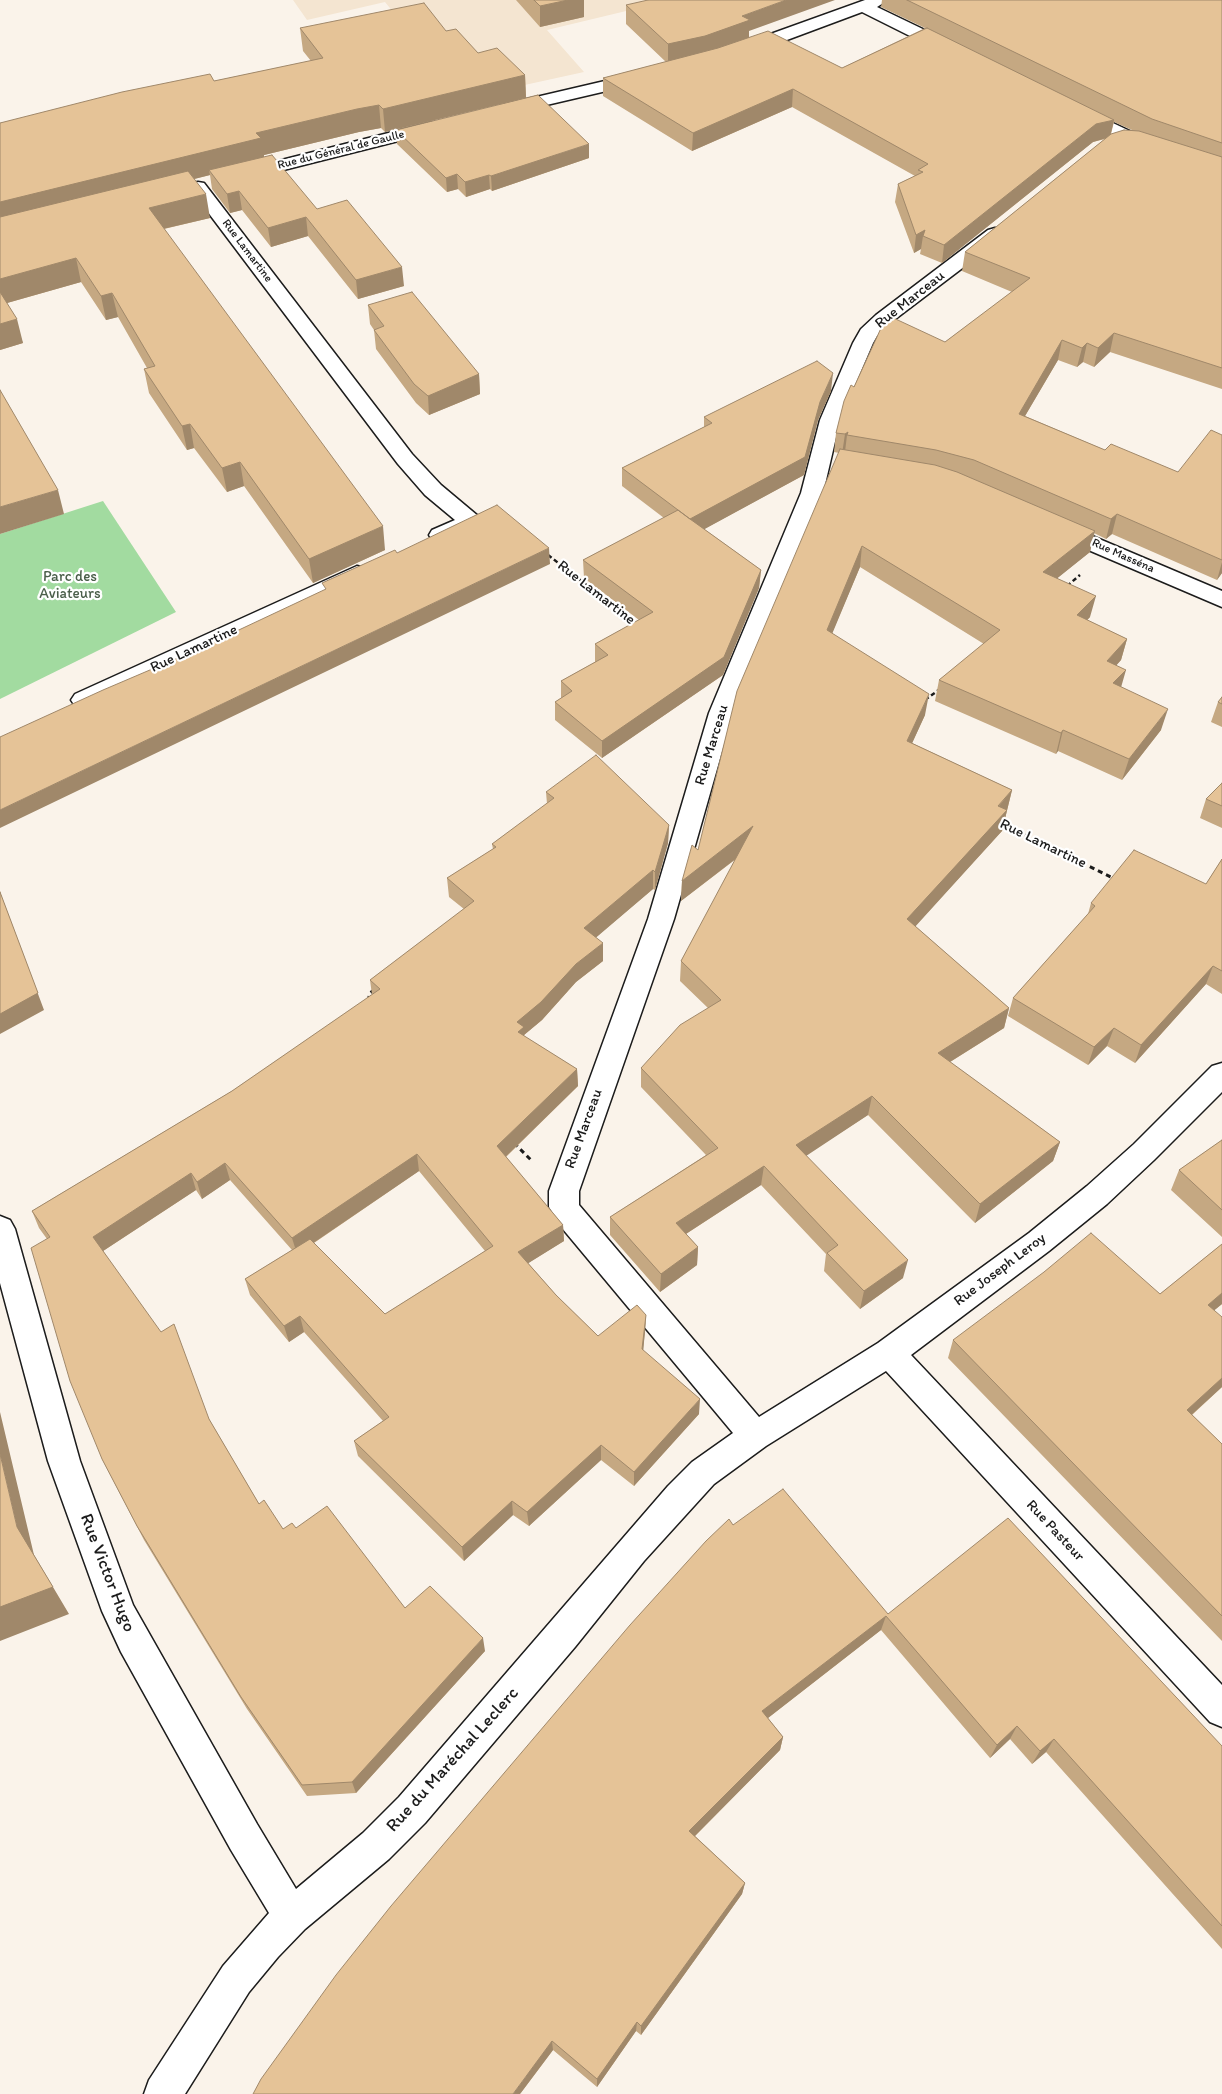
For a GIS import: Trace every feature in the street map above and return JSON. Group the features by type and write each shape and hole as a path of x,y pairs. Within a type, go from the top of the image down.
{"street":[{"path":"726,56 880,0"},
{"path":"864,6 969,58"},
{"path":"490,114 653,74"},
{"path":"1066,106 1153,147 1120,142 1107,145"},
{"name":"Rue du Général de Gaulle","path":"205,185 452,123"},
{"name":"Rue Lamartine","path":"205,185 405,459 433,490 470,522 425,542"},
{"name":"Rue Marceau","path":"564,1191 660,919 718,722 812,493 831,460 834,408 868,333 882,319 1010,222"},
{"name":"Rue Masséna","path":"1037,519 1222,600"},
{"name":"Rue Lamartine","path":"63,709 380,563"},
{"name":"Rue Joseph Leroy","path":"755,1436 889,1353 1039,1242 1097,1195 1144,1152 1222,1074"},
{"path":"564,1191 564,1207 572,1219 755,1436"},
{"name":"Rue Victor Hugo","path":"0,1229 64,1461 119,1611 133,1640 239,1829 292,1916"},
{"name":"Rue Pasteur","path":"889,1353 1222,1710"},
{"name":"Rue du Maréchal Leclerc","path":"163,2094 236,1979 265,1944 292,1916 376,1846 412,1810 679,1497 703,1473 755,1436"}],"path":[{"path":"1064,588 1110,551"},
{"name":"Rue Lamartine","path":"544,552 643,629"},
{"path":"918,706 941,687"},
{"name":"Rue Lamartine","path":"991,818 1116,879"},
{"path":"368,1002 370,993 378,987"},
{"path":"510,1139 564,1191"}],"shaded area":[{"path":"293,0 672,0 547,30 584,72 520,86 435,64 385,2 307,20"}],"green space":[{"name":"Parc des Aviateurs","path":"103,501 176,612 0,699 0,534"}],"building":[{"path":"534,0 568,0 540,6"},
{"path":"648,0 786,0 742,16 750,20 705,36 668,44 626,5"},
{"path":"907,0 1222,0 1222,143 1152,119"},
{"path":"424,3 446,31 456,29 478,53 497,48 525,75 383,109 379,105 357,109 256,133 261,138 0,202 0,123 122,92 210,74 214,81 323,58 300,28"},
{"path":"927,28 1114,120 1096,124 944,245 923,236 925,230 916,235 898,184 923,172 918,170 928,164 793,89 693,133 603,78 718,48 768,31 842,68"},
{"path":"538,95 589,144 491,176 465,182 457,174 446,178 396,130"},
{"path":"1124,130 1139,131 1222,157 1222,368 1114,333 1098,348 1087,343 1082,348 1062,340 1019,414 1105,450 1111,444 1178,472 1211,430 1222,435 1222,560 1117,514 1111,519 974,460 936,450 847,435 848,432 845,434 836,433 844,401 851,385 854,387 887,315 945,342 1030,278 965,252 1111,134"},
{"path":"272,155 317,209 347,200 402,267 356,280 306,217 268,228 239,191 227,194 209,170"},
{"path":"188,171 206,194 149,208 383,526 309,559 240,462 222,468 190,424 182,426 144,369 155,366 112,293 101,296 76,258 0,279 0,217"},
{"path":"0,292 17,319 0,324"},
{"path":"412,292 479,374 428,396 414,384 374,330 384,326 368,305"},
{"path":"817,361 833,373 820,402 805,457 690,519 622,468 712,423 704,417"},
{"path":"0,390 58,490 0,507"},
{"path":"840,449 935,465 957,472 1095,531 1043,572 1096,596 1077,615 1127,639 1107,661 1126,670 1113,683 1168,709 1129,759 1063,730 1061,733 939,680 1000,630 862,546 827,630 929,694 907,741 1012,790 998,806 1007,810 907,919 1009,1008 938,1053 1060,1142 980,1204 872,1096 796,1145 908,1260 864,1291 827,1253 838,1245 764,1166 676,1223 698,1247 661,1274 610,1217 718,1148 641,1068 680,1025 721,1000 681,961 753,826 682,881 692,845 698,850 737,691"},
{"path":"497,505 549,548 0,810 0,737 192,652 326,589 322,583 395,550 397,553"},
{"path":"678,510 761,570 724,657 602,741 555,702 572,691 561,681 608,655 595,644 653,612 583,560"},
{"path":"596,755 669,825 655,872 653,870 584,928 603,943 576,964 541,1002 517,1022 524,1027 518,1032 577,1069 497,1146 563,1225 518,1252 556,1295 598,1336 637,1305 646,1315 642,1349 700,1399 634,1472 601,1445 527,1512 512,1501 462,1547 354,1441 389,1417 300,1316 284,1326 245,1279 310,1239 385,1314 493,1246 417,1154 292,1238 225,1163 197,1182 191,1173 93,1237 161,1332 174,1324 209,1419 259,1504 264,1500 283,1529 292,1523 296,1528 327,1506 405,1608 430,1586 483,1638 352,1782 302,1785 241,1697 137,1526 102,1459 70,1381 31,1248 50,1237 32,1211 232,1091 380,989 370,980 474,901 447,878 496,847 492,844 554,798 546,792"},
{"path":"1222,783 1222,806 1206,799"},
{"path":"1134,850 1206,884 1222,859 1222,971 1213,966 1141,1045 1114,1028 1094,1047 1013,998 1095,906 1091,903"},
{"path":"0,892 38,993 0,1014"},
{"path":"1222,1140 1222,1210 1179,1170"},
{"path":"1091,1233 1160,1294 1222,1244 1222,1293 1208,1305 1222,1317 1222,1378 1187,1410 1222,1444 1222,1616 953,1340 1044,1272"},
{"path":"0,1454 17,1527 53,1587 0,1607"},
{"path":"783,1489 888,1614 1008,1518 1222,1746 1222,1926 1054,1739 1040,1751 1017,1726 997,1745 886,1616 762,1711 783,1737 689,1831 745,1883 641,2026 637,2022 597,2079 552,2041 513,2094 253,2094 261,2079 336,1975 391,1906 630,1625 706,1541 729,1519 733,1525"}]}
